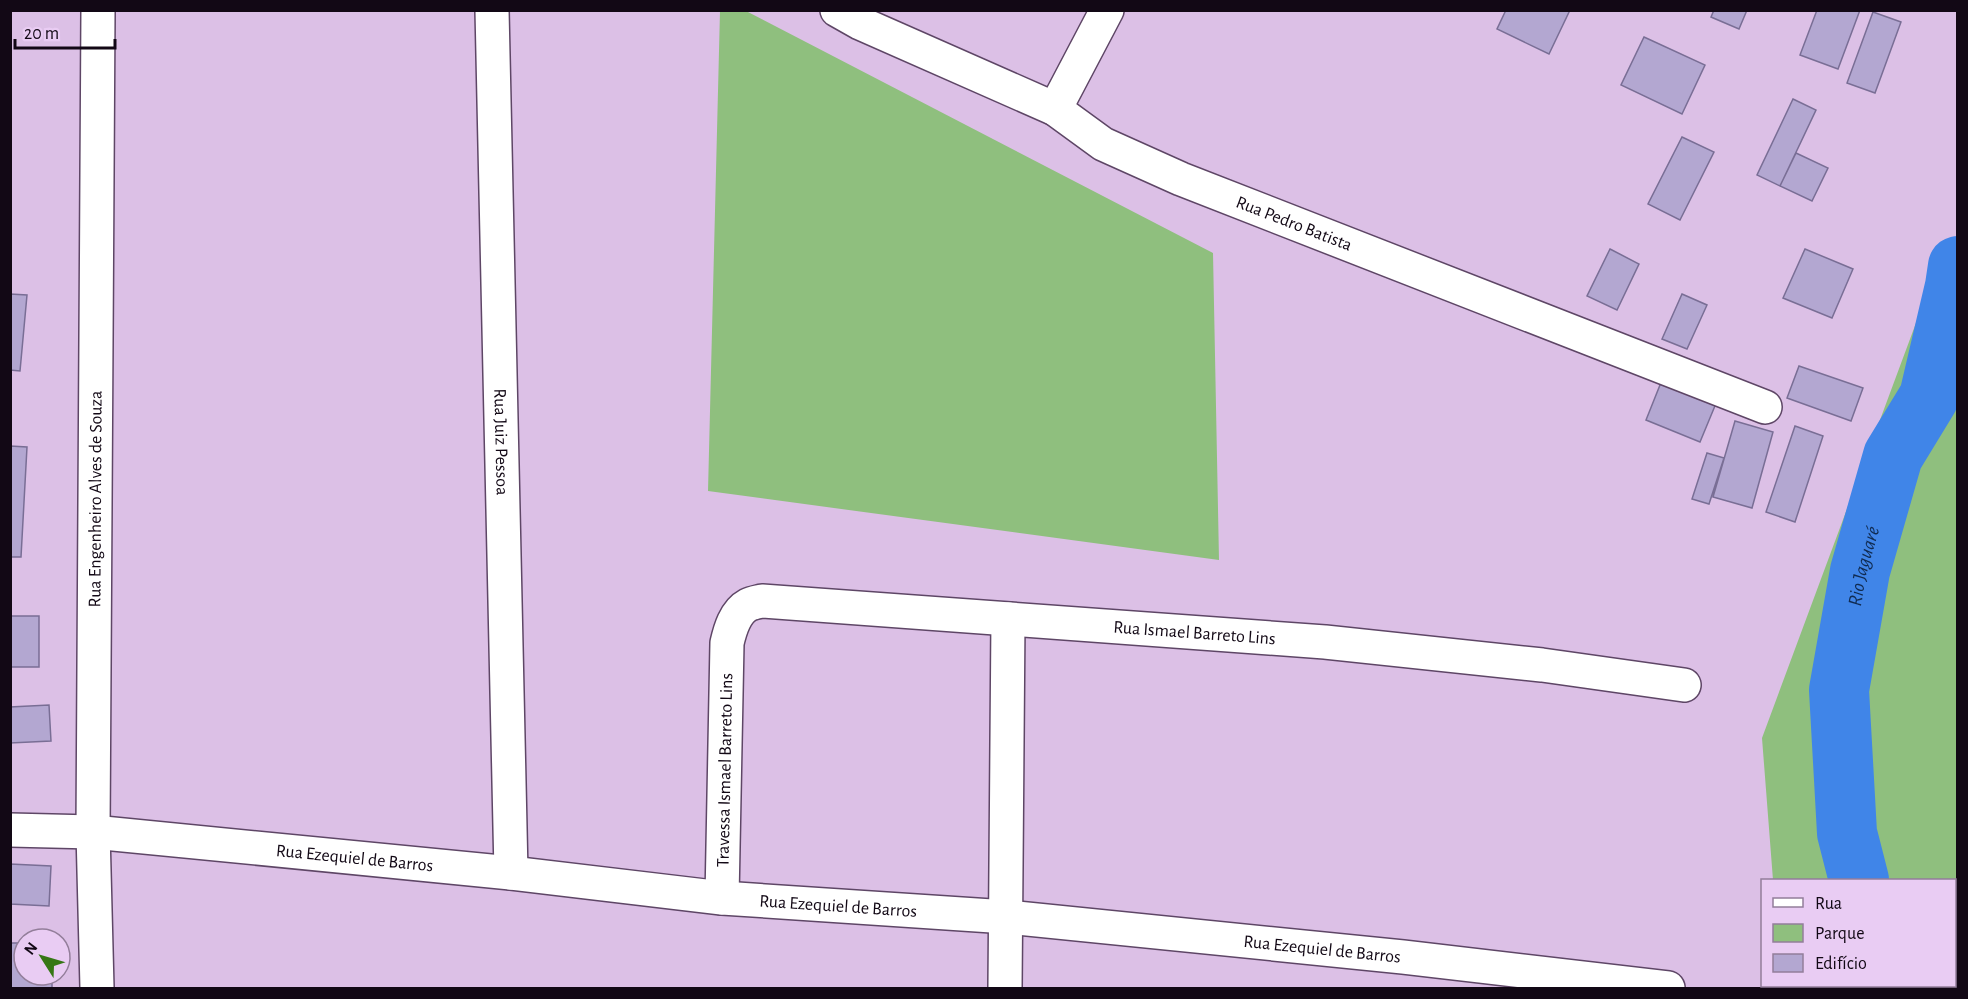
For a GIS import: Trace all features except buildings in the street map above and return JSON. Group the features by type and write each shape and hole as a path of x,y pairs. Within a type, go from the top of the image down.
{"street":[{"name":"Rua Engenheiro Alves de Souza","path":"97,988 93,831 98,10"},
{"name":"Rua Juiz Pessoa","path":"492,10 512,873"},
{"name":"Rua Pedro Batista","path":"837,10 860,23 1055,109 1103,144 1181,178 1765,407"},
{"path":"1055,109 1107,10"},
{"name":"Rua Ismael Barreto Lins","path":"727,643 738,615 748,605 762,601 1325,642 1542,665 1684,685"},
{"path":"1005,988 1008,619"},
{"name":"Travessa Ismael Barreto Lins","path":"722,898 727,643"},
{"name":"Rua Ezequiel de Barros","path":"10,830 93,831 512,873 722,898 1007,918 1403,957 1668,988"}],"green space":[{"path":"720,11 746,11 1213,253 1219,560 708,491"},
{"path":"1957,267 1957,988 1781,988 1956,987 1956,879 1773,879 1762,738 1936,269"}],"waterway":[{"name":"Rio Jaguaré","path":"1859,879 1847,833 1839,690 1860,571 1893,456 1929,397 1958,266"}]}
